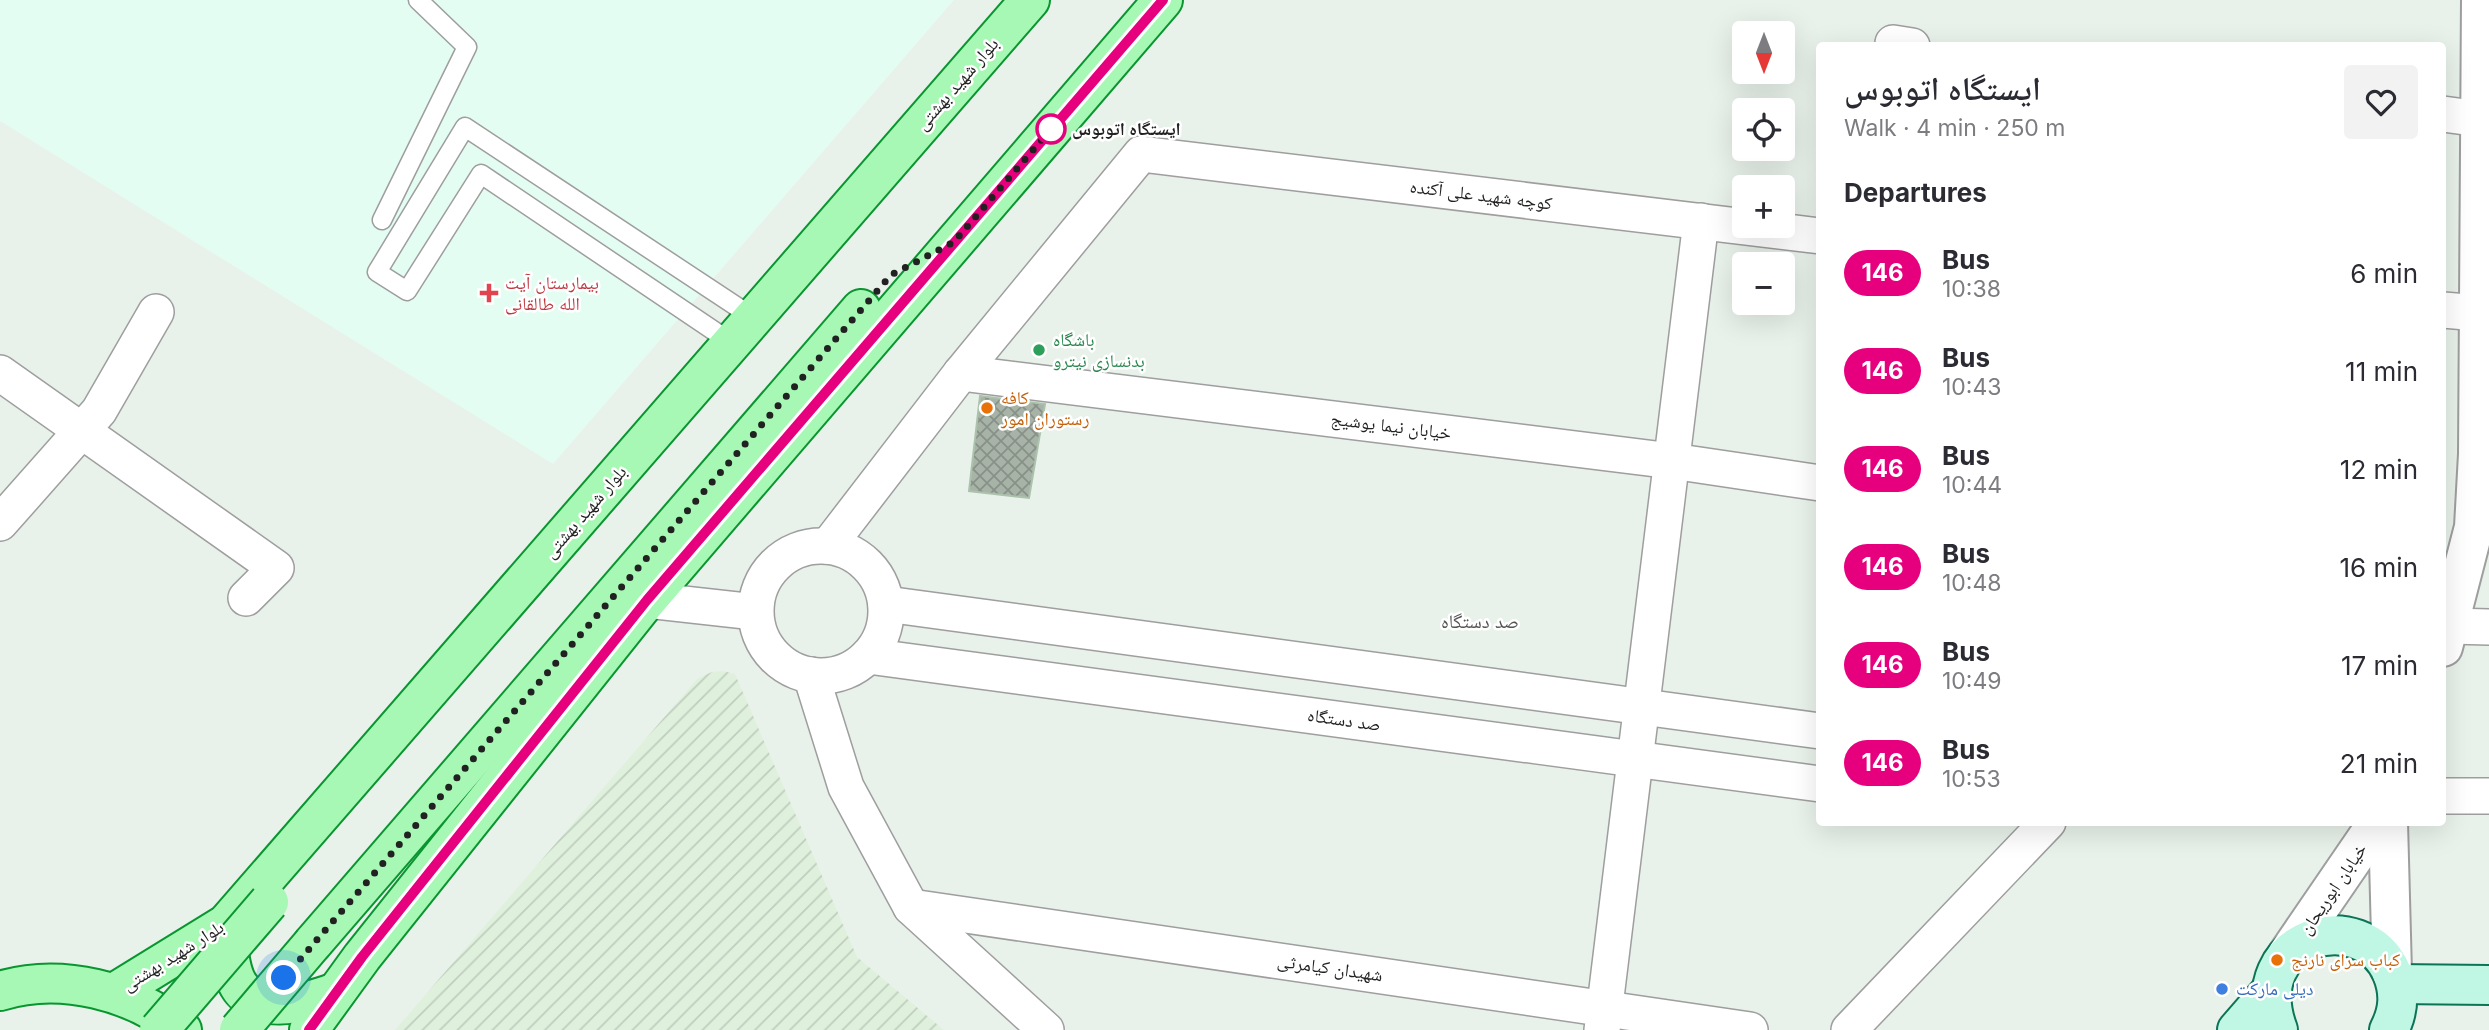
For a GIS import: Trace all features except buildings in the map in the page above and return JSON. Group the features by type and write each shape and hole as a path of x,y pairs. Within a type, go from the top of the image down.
{"main road":[{"name":"بلوار شهید بهشتی","path":"114,993 226,924 1030,0"},
{"path":"309,1030 362,957 647,600 1163,0"},
{"path":"159,1030 849,237 877,176"},
{"path":"239,1030 891,275 954,242"},
{"path":"226,924 229,957 235,980 250,998 279,1005 312,1001 337,992"},
{"path":"2278,1030 2271,1012 2270,992 2279,966 2287,955 2302,943 2321,936 2340,935 2359,940 2376,951 2388,965 2398,999 2396,1014 2389,1030"},
{"path":"2394,979 2489,985"},
{"path":"0,991 42,985 79,986 114,993 163,1015 182,1030"},
{"path":"2236,1030 2270,992"}],"street":[{"path":"2483,10 2480,119 2484,237 2461,312 2484,454 2474,527 2446,636 2489,627"},
{"path":"2446,114 2480,119"},
{"name":"کوچه شهید علی آکنده","path":"961,373 1141,154 1816,235"},
{"path":"1603,1018 1701,221"},
{"path":"0,523 99,411 156,312"},
{"path":"0,373 276,568 246,598"},
{"path":"828,545 961,373"},
{"name":"خیابان نیما یوشیج","path":"961,373 1672,461 1816,482"},
{"path":"828,545 849,552 867,564 881,583 886,604 885,623 879,641 868,656 852,668 832,675 811,675 790,668 771,654 760,635 755,612 760,585 776,562 800,549 828,545"},
{"path":"647,600 755,612"},
{"path":"886,604 1816,730"},
{"name":"صد دستگاه","path":"868,656 1816,783"},
{"path":"811,675 846,788 911,907 1046,1030"},
{"path":"2446,796 2489,796"},
{"path":"1849,1030 2044,826"},
{"name":"خیابان ابوریحان","path":"2287,955 2375,826"},
{"path":"2388,826 2394,979"},
{"name":"شهیدان کیامرثی","path":"911,907 1603,1018 1750,1030"}],"lane":[{"path":"382,220 467,47 418,0"},
{"path":"465,127 743,330 481,174 407,291 377,272 465,127"}],"shaded area":[{"name":"بیمارستان آیت الله طالقانی","path":"0,0 954,0 553,464 0,121"},
{"path":"723,671 735,674 857,957 944,1030 395,1030 698,678"}],"bus line":[{"name":"146","path":"309,1030 362,957 647,600 1163,0"}],"place":[{"name":"ایستگاه اتوبوس","path":"1051,129"},
{"name":"بیمارستان آیت الله طالقانی","path":"489,293"},
{"name":"باشگاه بدنسازی نیترو","path":"1039,350"},
{"name":"کافه رستوران امور","path":"987,408"},
{"name":"کباب سرای نارنج","path":"2277,960"},
{"name":"دیلی مارکت","path":"2222,989"}],"district":[{"name":"صد دستگاه","path":"1480,621"}],"route":[{"path":"284,978 891,275 954,242 1051,129"}]}
